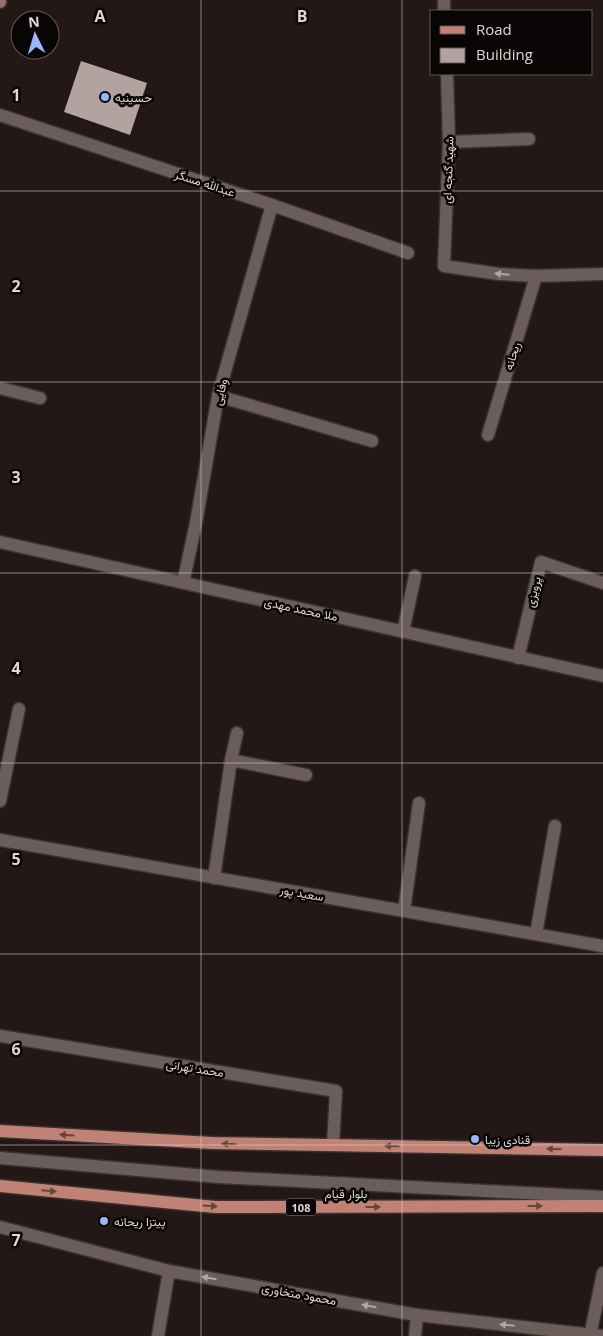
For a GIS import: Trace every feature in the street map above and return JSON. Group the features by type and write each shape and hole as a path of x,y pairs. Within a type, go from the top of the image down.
{"main road":[{"path":"0,1131 212,1143 603,1150"},
{"name":"بلوار قیام","path":"0,1186 216,1207 603,1206"}],"street":[{"name":"شهید گنجه ای","path":"447,75 449,142 444,266 499,274 536,276"},
{"name":"عبدالله مسگر","path":"0,115 272,205 408,253"},
{"path":"449,142 529,139"},
{"name":"وفایی","path":"183,583 196,523 218,396 272,205"},
{"path":"536,276 603,274"},
{"name":"ریحانه","path":"488,435 536,276"},
{"path":"0,388 40,398"},
{"path":"218,396 372,441"},
{"name":"ملا محمد مهدی","path":"0,542 603,676"},
{"name":"پرویزی","path":"518,658 541,562 603,583"},
{"path":"403,632 415,576"},
{"path":"0,801 19,709"},
{"path":"214,878 230,760 237,733"},
{"path":"230,760 306,775"},
{"path":"404,911 419,803"},
{"path":"536,934 555,826"},
{"name":"سعید پور","path":"0,840 603,946"},
{"name":"محمد تهرانی","path":"0,1036 336,1091 333,1145"},
{"path":"0,1158 219,1177 603,1197"},
{"name":"محمود متخاوری","path":"0,1227 169,1271 417,1315 594,1335"},
{"path":"158,1336 169,1271"},
{"path":"594,1335 603,1273"},
{"path":"415,1336 417,1315"}],"building":[{"name":"حسینیه","path":"81,61 147,83 130,135 64,112"}],"place":[{"name":"حسینیه","path":"105,97"},
{"name":"قنادی زیبا","path":"475,1139"},
{"name":"پیتزا ریحانه","path":"104,1221"}]}
